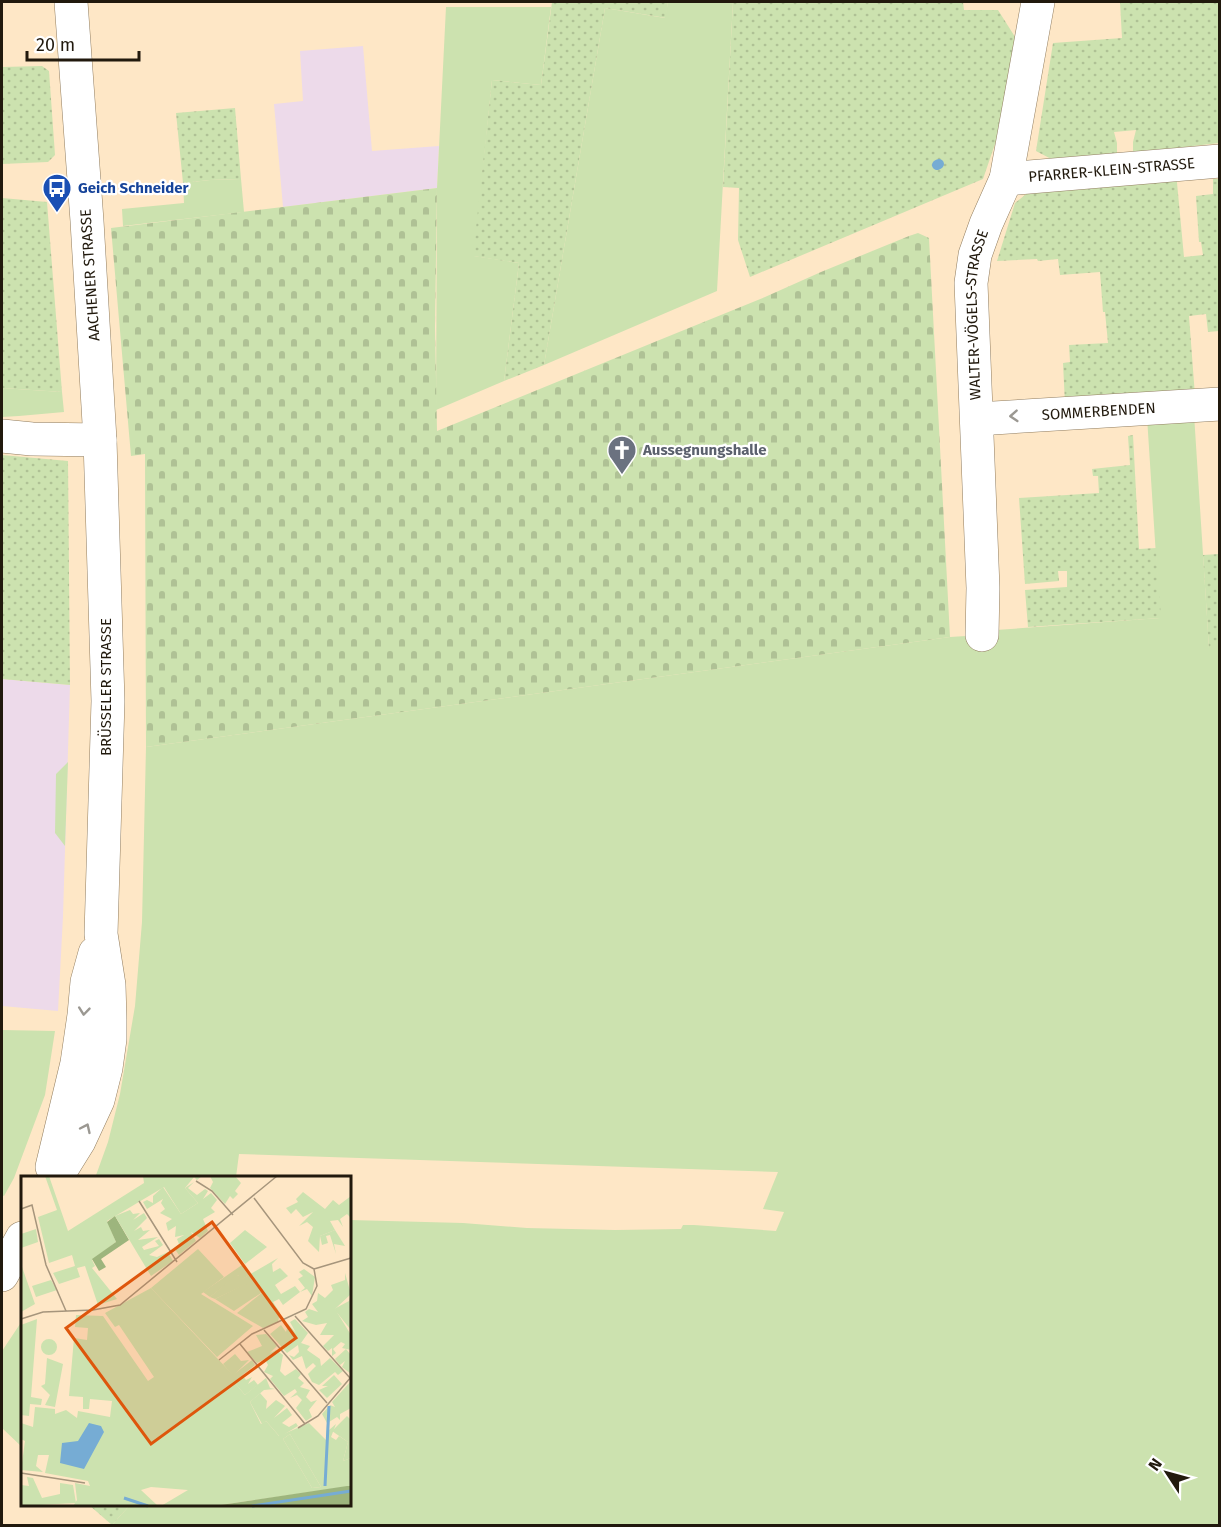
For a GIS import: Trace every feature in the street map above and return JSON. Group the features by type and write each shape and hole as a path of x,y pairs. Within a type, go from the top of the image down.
{"street":[{"name":"AACHENER STRASSE","path":"71,2 100,440"},
{"name":"WALTER-VÖGELS-STRASSE","path":"982,635 983,588 971,283 975,255 1006,179 1038,2"},
{"name":"PFARRER-KLEIN-STRASSE","path":"1006,179 1220,161"},
{"name":"SOMMERBENDEN","path":"976,419 1220,404"},
{"path":"2,436 100,440"},
{"name":"BRÜSSELER STRASSE","path":"57,1176 79,1142 98,1100 105,1074 110,1039 109,985 101,934 108,700 100,440"},
{"name":"BRÜSSELER STRASSE","path":"49,1176 77,1063 87,982 101,934"},
{"path":"2,1275 21,1240"}],"shaded area":[{"path":"363,46 372,151 439,146 437,188 283,207 274,104 303,101 300,51"},
{"path":"2,679 70,685 58,1011 2,1006"}],"green space":[{"path":"552,2 668,2 666,18 605,8 544,365 504,381 519,263 473,256 492,80 541,85"},
{"path":"668,2 733,2 717,291 544,365 605,8 665,18"},
{"path":"733,2 963,2 964,10 998,10 1017,40 1006,112 983,179 750,277 738,240 739,188 723,187"},
{"path":"1120,2 1219,2 1219,143 1133,153 1136,130 1114,132 1117,154 1055,161 1036,151 1053,43 1122,38"},
{"path":"446,7 551,7 541,85 492,80 474,256 519,263 504,381 436,410 437,188"},
{"path":"42,66 49,71 55,155 48,162 2,164 2,67"},
{"path":"235,108 241,179 183,183 176,113"},
{"path":"1176,172 1184,257 1203,255 1201,242 1199,242 1196,196 1213,194 1213,179 1219,179 1219,331 1208,332 1206,314 1189,316 1195,396 1065,404 1063,363 1070,362 1069,345 1108,343 1100,272 1060,275 1058,259 997,261 1015,203 1036,186"},
{"path":"241,179 244,212 123,226 122,209 184,203 183,183"},
{"path":"437,188 435,327 437,431 909,236 918,233 929,238 950,637 146,747 145,454 131,456 111,228"},
{"path":"2,198 47,202 62,392 2,388"},
{"path":"2,388 62,392 64,412 2,417"},
{"path":"1194,414 1209,648 1220,648 1219,1525 112,1525 129,1506 351,1506 351,1220 615,1230 681,1229 683,1225 694,1225 776,1231 784,1212 763,1209 778,1172 239,1154 236,1176 96,1176 108,1142 120,1094 135,1006 142,922 146,747 950,637 982,635 996,630 1160,618 1147,417"},
{"path":"1133,435 1139,549 1156,548 1161,618 1028,627 1025,590 1067,587 1067,571 1058,571 1059,581 1025,584 1019,498 1099,493 1098,476 1093,476 1092,469 1130,465 1128,436"},
{"path":"2,455 68,461 70,685 2,679"},
{"path":"1219,554 1219,648 1209,649 1203,555"},
{"path":"68,762 65,846 55,833 56,774"},
{"path":"2,1030 55,1031 45,1095 14,1178 4,1196 2,1195"},
{"path":"21,1322 21,1446 2,1428 2,1351"},
{"path":"90,1506 129,1506 112,1525"}],"place":[{"name":"Geich Schneider","path":"57,214"},
{"name":"Aussegnungshalle","path":"622,476"}]}
